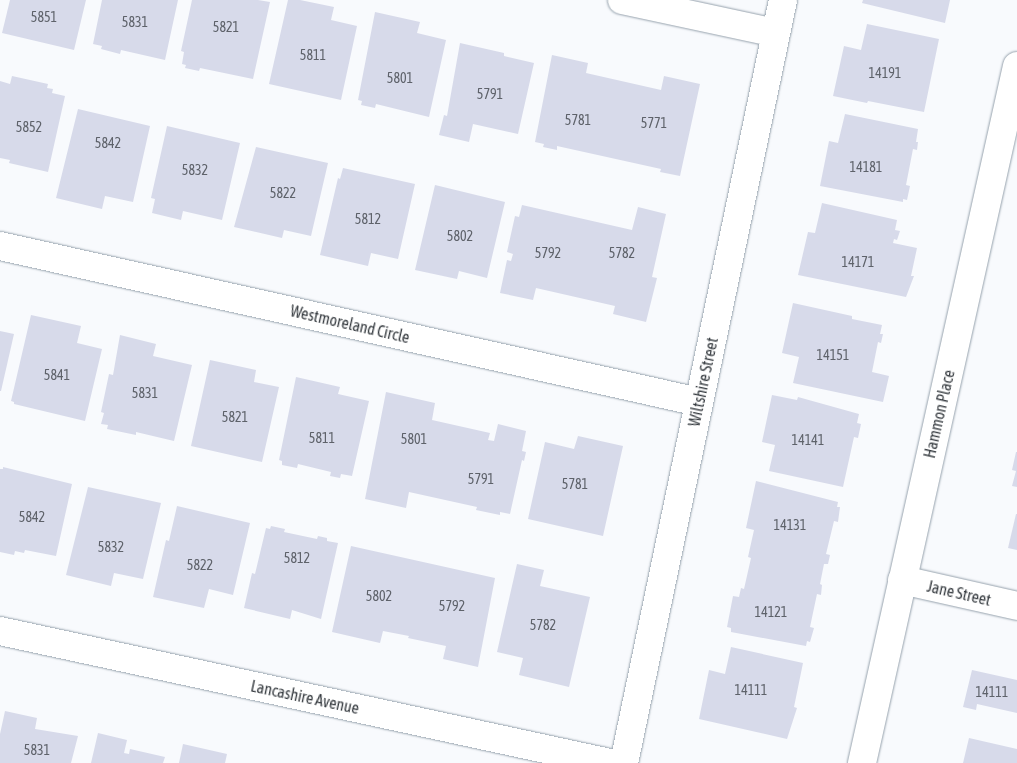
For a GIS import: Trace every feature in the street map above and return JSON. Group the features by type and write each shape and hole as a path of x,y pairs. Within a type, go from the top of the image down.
{"street":[{"path":"622,0 776,33"},
{"name":"Wiltshire Street","path":"624,763 783,0"},
{"name":"Hammon Place","path":"862,763 1017,66"},
{"name":"Westmoreland Circle","path":"0,246 699,402"},
{"name":"Jane Street","path":"902,580 1017,606"},
{"name":"Lancashire Avenue","path":"0,631 610,763"}],"building":[{"path":"10,0 86,0 74,50 2,33"},
{"path":"102,0 178,0 165,60 121,50 120,54 101,49 102,46 93,44"},
{"path":"192,0 258,0 270,2 253,79 200,68 199,71 185,68 186,65 182,64 184,52 181,51"},
{"path":"288,0 300,0 334,7 331,20 357,26 341,100 269,84"},
{"path":"863,0 950,0 945,23 862,3"},
{"path":"375,12 420,22 417,33 446,40 429,117 376,104 375,108 361,105 362,101 358,100"},
{"path":"867,24 939,39 924,112 833,96 844,46 861,50"},
{"path":"460,43 504,53 504,56 534,63 518,134 473,124 469,142 439,135 444,115 447,116"},
{"path":"552,55 588,63 586,73 661,90 664,76 700,84 680,176 660,172 661,169 557,146 557,150 543,147 544,144 535,142"},
{"path":"12,76 48,84 47,88 53,89 52,93 65,96 48,172 9,163 10,160 0,158 0,81 10,84"},
{"path":"78,109 150,126 133,202 105,196 102,209 56,198"},
{"path":"845,114 918,129 917,150 913,149 906,185 910,186 907,200 903,199 903,202 820,186 829,141 838,143"},
{"path":"167,126 240,143 222,220 183,211 181,220 152,213 155,199 151,198"},
{"path":"256,147 328,163 311,236 284,230 282,238 234,227"},
{"path":"343,168 415,184 398,259 371,253 368,266 320,255 338,178 340,179"},
{"path":"435,185 505,202 487,278 459,271 457,279 415,270"},
{"path":"822,203 897,220 895,230 900,231 897,240 894,239 893,243 917,248 911,276 914,276 906,297 798,275 808,232 815,233"},
{"path":"522,205 632,230 638,207 666,214 652,277 657,278 646,322 613,314 615,306 536,288 533,300 500,293 507,260 511,261 513,254 507,252 515,216 519,217"},
{"path":"793,303 852,316 852,319 882,325 880,334 883,334 881,343 878,342 872,372 889,376 883,402 793,383 799,357 782,353"},
{"path":"31,315 81,326 77,343 102,349 85,421 14,404 11,401"},
{"path":"0,331 14,334 1,391 0,391"},
{"path":"120,335 156,344 153,356 192,365 174,441 136,432 136,435 107,429 108,425 101,424 104,413 101,412 109,374 113,375"},
{"path":"210,360 256,370 254,382 279,387 262,462 191,446"},
{"path":"296,377 340,387 338,394 369,401 352,476 341,474 340,478 330,476 331,472 298,464 297,468 282,465 282,461 279,460"},
{"path":"386,392 435,403 432,420 490,433 488,440 494,441 498,424 526,431 522,451 526,452 524,461 522,460 510,514 500,512 500,515 476,510 477,507 409,492 406,508 365,499"},
{"path":"772,395 797,400 798,397 859,414 857,423 861,424 858,438 854,437 843,487 769,471 775,445 762,442"},
{"path":"578,436 623,446 603,536 528,519 545,442 574,449"},
{"path":"1016,452 1017,487 1012,486 1016,471 1012,470"},
{"path":"3,467 72,484 56,556 25,550 24,553 15,551 14,555 0,552 0,469 3,469"},
{"path":"756,481 838,502 837,507 840,507 838,522 834,521 826,554 830,555 828,564 824,564 820,584 822,585 821,595 817,594 810,627 814,628 810,642 807,641 806,646 731,632 731,628 727,627 733,596 739,597 741,588 744,589 751,558 748,557 754,530 746,528"},
{"path":"88,487 161,503 143,579 114,573 111,586 66,575"},
{"path":"177,506 250,523 233,595 209,589 204,608 153,597 166,540 169,541"},
{"path":"1017,514 1017,550 1008,548"},
{"path":"271,526 285,529 284,532 317,539 318,536 327,538 327,541 338,543 321,619 292,610 290,619 244,608 252,573 255,574 266,528 270,529"},
{"path":"351,546 495,578 478,667 443,659 446,646 408,638 409,636 383,631 380,643 332,632"},
{"path":"517,564 544,570 540,586 590,597 569,687 519,675 523,658 497,652"},
{"path":"731,647 803,663 794,707 797,708 787,739 699,719 709,670 725,674"},
{"path":"972,670 1017,680 1017,713 977,704 976,710 963,707"},
{"path":"5,711 37,718 35,729 78,736 71,763 0,763 0,734"},
{"path":"98,733 127,740 124,753 129,754 130,749 165,757 163,763 91,763"},
{"path":"969,738 1017,749 1017,763 963,763"},
{"path":"183,744 227,754 225,763 179,763"}]}
